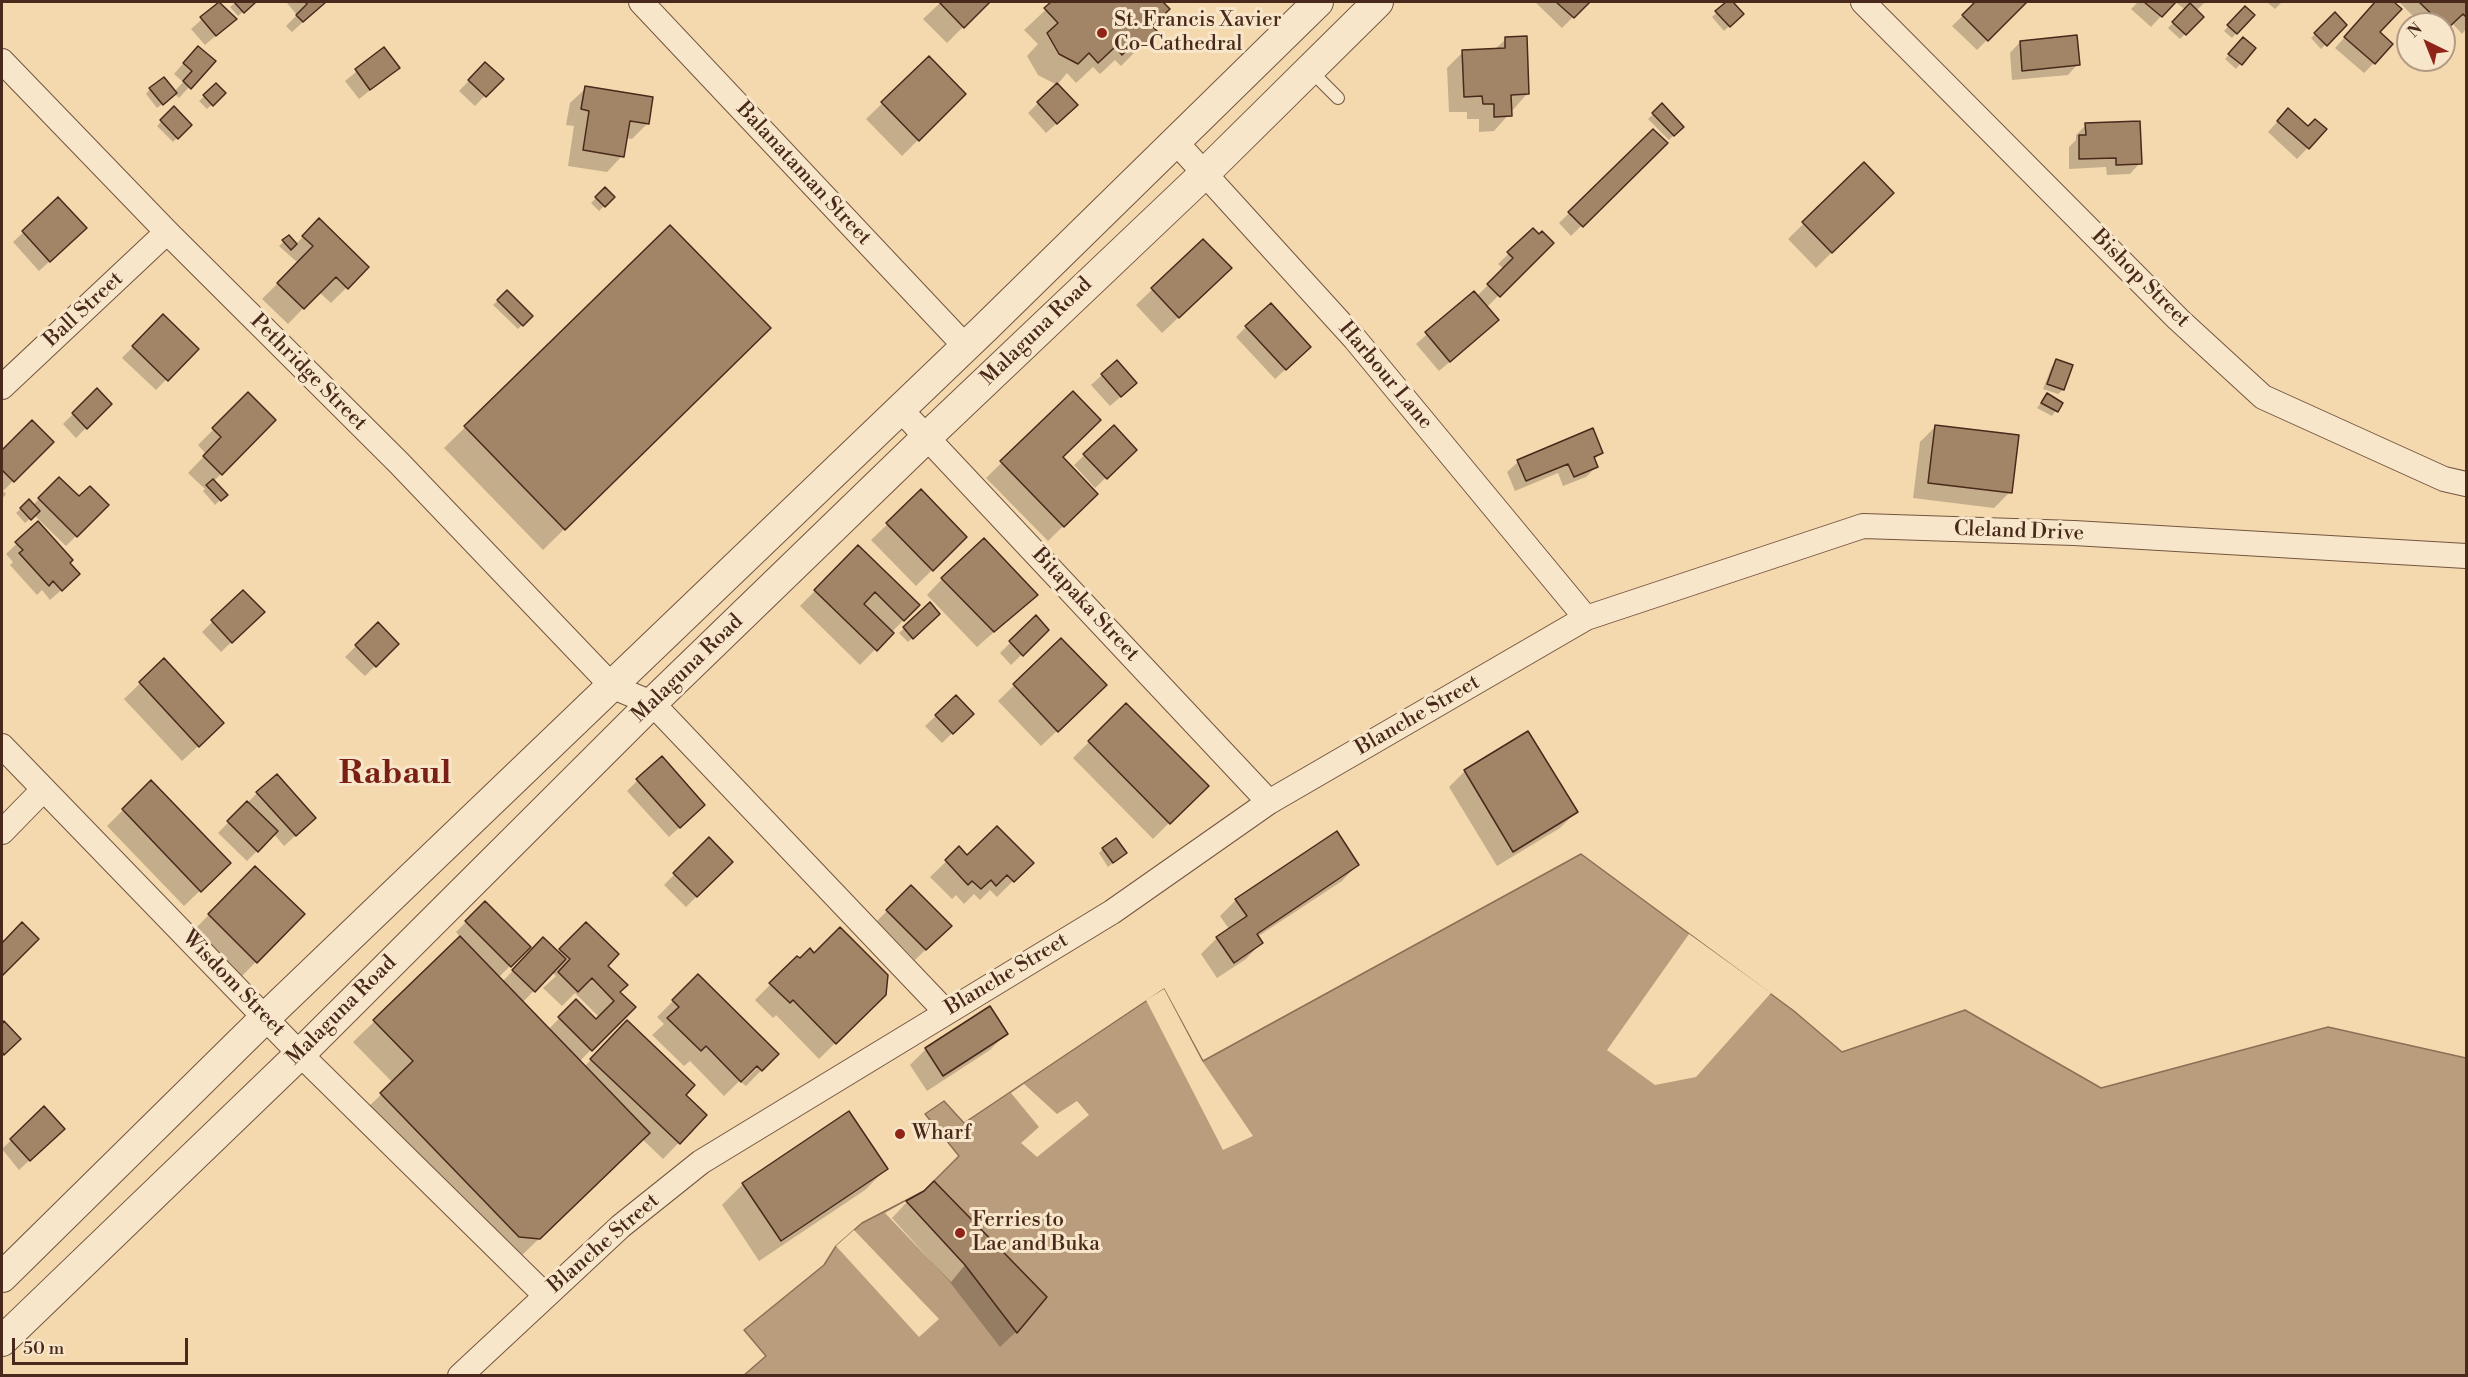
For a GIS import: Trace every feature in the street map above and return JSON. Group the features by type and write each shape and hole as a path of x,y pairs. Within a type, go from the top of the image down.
{"street":[{"name":"Balanataman Street","path":"641,2 965,346"},
{"name":"Malaguna Road","path":"2,1277 266,1017 613,687 1318,2"},
{"name":"Malaguna Road","path":"2,1341 300,1054 652,703 1204,174 1378,2"},
{"name":"Bishop Street","path":"1863,2 2178,319 2263,397 2444,479 2466,484"},
{"name":"Pethridge Street","path":"2,61 167,232 399,463 613,687"},
{"name":"Harbour Lane","path":"1175,141 1355,339 1586,618"},
{"name":"Ball Street","path":"2,387 167,232"},
{"name":"Bitapaka Street","path":"900,409 1269,802"},
{"name":"Cleland Drive","path":"1586,618 1863,526 2074,533 2466,556"},
{"name":"Blanche Street","path":"460,1376 621,1226 701,1162 1112,912 1269,802 1586,618"},
{"path":"613,687 652,703 946,1012"},
{"name":"Wisdom Street","path":"2,746 300,1054 545,1295"},
{"path":"2,832 43,790"}],"lane":[{"path":"1310,69 1338,98"}],"shaded area":[{"path":"1581,854 1794,1011 1842,1052 1965,1010 2101,1088 2328,1027 2466,1058 2466,1375 743,1376 766,1356 744,1330 824,1265 836,1246 862,1223 924,1191 959,1156 925,1114 944,1101 964,1123 1164,989 1203,1061"}],"pier":[{"path":"1689,934 1771,993 1696,1077 1655,1085 1607,1050"},
{"path":"1164,989 1202,1061 1253,1136 1223,1150 1146,1000"},
{"path":"1024,1084 1057,1114 1077,1101 1089,1115 1037,1157 1021,1143 1039,1127 1011,1093"},
{"path":"906,1201 965,1265 951,1282 885,1213"},
{"path":"854,1230 939,1319 919,1337 836,1246"}],"building":[{"path":"219,2 237,19 216,36 200,17"},
{"path":"234,2 256,2 244,13"},
{"path":"305,2 326,2 303,22 296,15 307,4"},
{"path":"939,2 990,2 964,28"},
{"name":"St. Francis Xavier Co-Cathedral","path":"1051,2 1163,2 1170,9 1152,26 1158,32 1143,46 1137,40 1122,55 1115,47 1098,63 1089,53 1078,64 1059,54 1047,33 1058,23 1044,8"},
{"path":"1556,2 1590,2 1574,18"},
{"path":"1726,2 1733,2 1744,14 1730,27 1715,11"},
{"path":"1975,2 2027,2 1988,41 1962,15"},
{"path":"2144,2 2176,2 2162,17"},
{"path":"2375,2 2394,2 2402,9 2396,12 2396,15 2380,32 2393,44 2375,64 2344,37"},
{"path":"2419,2 2466,2 2466,17 2463,14 2456,21 2456,12 2429,12"},
{"path":"2190,3 2204,17 2186,35 2172,22"},
{"path":"2245,6 2255,15 2237,34 2227,25"},
{"path":"2335,12 2347,25 2327,46 2314,33"},
{"path":"2077,35 2080,65 2022,71 2020,41"},
{"path":"1527,36 1529,94 1511,95 1512,116 1494,117 1494,104 1483,104 1482,96 1464,97 1462,50 1505,48 1505,37"},
{"path":"2243,37 2256,48 2242,65 2228,54"},
{"path":"198,46 216,61 191,89 183,81 192,71 183,63"},
{"path":"384,47 400,68 370,90 355,69"},
{"path":"929,56 966,94 919,141 881,102"},
{"path":"485,62 504,79 486,97 468,80"},
{"path":"164,77 177,93 163,105 149,88"},
{"path":"216,83 226,93 213,106 203,95"},
{"path":"1057,83 1078,105 1057,124 1037,102"},
{"path":"585,86 653,97 649,124 630,121 624,157 583,150 589,111 581,109"},
{"path":"1662,103 1684,127 1674,136 1652,113"},
{"path":"174,106 192,125 178,139 160,120"},
{"path":"2288,108 2308,126 2315,119 2327,129 2309,149 2277,121"},
{"path":"2140,121 2142,164 2116,165 2116,158 2079,159 2079,135 2086,135 2085,123"},
{"path":"1653,129 1668,143 1583,227 1568,212"},
{"path":"1864,162 1894,193 1832,253 1802,222"},
{"path":"605,187 615,197 605,207 595,197"},
{"path":"58,197 87,228 50,262 22,231"},
{"path":"319,218 369,267 348,289 336,277 304,309 277,283 313,246 302,236"},
{"path":"670,225 771,328 565,530 464,426"},
{"path":"1533,228 1539,234 1542,231 1554,243 1500,297 1487,284 1513,258 1507,252"},
{"path":"289,235 297,244 291,250 282,240"},
{"path":"1203,239 1232,268 1179,318 1151,288"},
{"path":"507,290 533,316 523,326 497,300"},
{"path":"1474,291 1499,320 1450,362 1425,332"},
{"path":"1271,303 1311,347 1286,370 1245,326"},
{"path":"163,314 199,349 168,381 132,346"},
{"path":"2056,359 2073,365 2064,390 2047,384"},
{"path":"1117,360 1137,383 1121,397 1101,374"},
{"path":"97,388 112,404 87,429 72,413"},
{"path":"1073,391 1101,420 1063,457 1098,494 1064,527 1000,461"},
{"path":"248,392 276,420 222,475 203,456 221,437 212,428"},
{"path":"2047,393 2063,403 2058,412 2041,403"},
{"path":"32,420 54,442 14,482 2,470 2,450"},
{"path":"1114,425 1137,450 1107,479 1083,454"},
{"path":"1935,425 2019,435 2012,493 1928,483"},
{"path":"1593,428 1603,453 1594,457 1598,467 1574,477 1568,464 1526,481 1517,460"},
{"path":"59,477 79,496 90,486 109,505 77,537 38,498"},
{"path":"213,479 228,495 221,501 206,485"},
{"path":"921,489 967,537 933,571 886,523"},
{"path":"29,499 40,511 31,520 20,508"},
{"path":"38,521 73,560 70,563 80,574 62,591 53,581 49,586 19,553 23,550 15,542"},
{"path":"984,538 1038,595 994,632 941,578"},
{"path":"858,545 920,605 904,621 875,592 864,604 894,633 877,651 814,590"},
{"path":"243,590 265,612 232,643 211,620"},
{"path":"930,602 940,614 913,639 903,627"},
{"path":"1036,615 1049,630 1023,656 1009,641"},
{"path":"378,622 399,644 376,667 355,645"},
{"path":"1061,638 1107,685 1058,732 1013,684"},
{"path":"164,658 224,723 199,747 139,682"},
{"path":"956,695 974,714 953,734 935,715"},
{"path":"1126,703 1209,786 1170,824 1088,741"},
{"path":"1528,731 1578,812 1513,852 1464,770"},
{"path":"662,756 705,805 680,828 636,779"},
{"path":"277,774 316,818 296,836 256,792"},
{"path":"151,780 231,863 201,892 122,809"},
{"path":"247,801 278,831 258,852 227,821"},
{"path":"997,826 1034,863 1014,882 1007,875 996,886 991,880 981,889 972,881 968,885 945,860 959,846 967,855"},
{"path":"1337,831 1359,865 1257,934 1263,943 1234,963 1216,937 1247,916 1235,899"},
{"path":"709,837 733,862 697,897 673,873"},
{"path":"1116,838 1127,853 1113,863 1102,848"},
{"path":"255,866 305,914 257,963 208,914"},
{"path":"911,885 952,926 926,950 886,910"},
{"path":"485,901 531,947 511,967 465,921"},
{"path":"22,922 39,939 2,976 2,943"},
{"path":"586,922 619,954 608,966 628,985 620,992 636,1007 592,1051 558,1017 576,999 596,1019 614,1001 592,978 578,992 558,972 570,959 559,949"},
{"path":"840,927 888,975 886,995 836,1044 793,1000 790,1003 769,983 797,956 800,958 810,948 814,953"},
{"path":"460,936 650,1133 540,1239 519,1237 380,1093 413,1061 373,1020"},
{"path":"543,937 566,959 535,992 512,970"},
{"path":"698,974 779,1054 762,1071 757,1066 741,1082 706,1046 701,1051 667,1018 679,1007 672,1000"},
{"path":"990,1006 1008,1034 943,1076 925,1048"},
{"path":"627,1020 695,1085 686,1095 707,1115 680,1144 590,1059"},
{"path":"4,1021 21,1039 4,1055 2,1052 2,1024"},
{"path":"44,1106 65,1129 30,1161 10,1139"},
{"path":"849,1111 888,1169 781,1241 742,1183"},
{"name":"Ferries to Lae and Buka","path":"934,1181 1047,1297 1017,1333 965,1265 906,1201 924,1191"}],"place":[{"name":"St. Francis Xavier Co-Cathedral","path":"1102,33"},
{"name":"Wharf","path":"900,1134"},
{"name":"Ferries to Lae and Buka","path":"960,1233"}],"district":[{"name":"Rabaul","path":"395,775"}]}
